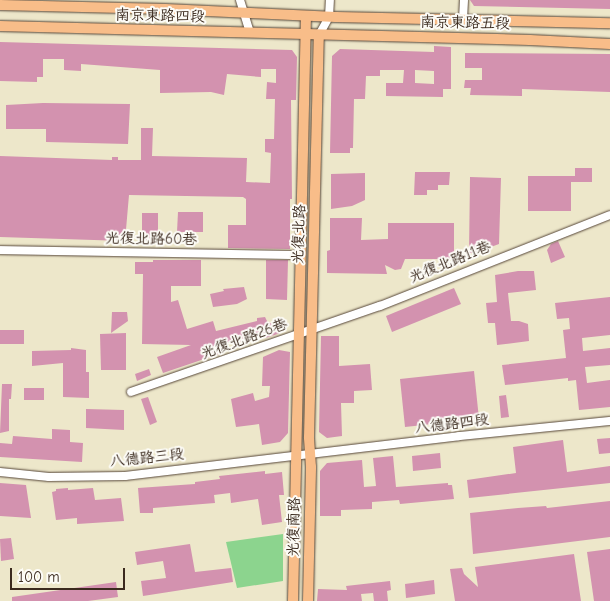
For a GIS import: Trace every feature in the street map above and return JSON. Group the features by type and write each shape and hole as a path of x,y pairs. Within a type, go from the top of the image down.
{"main road":[{"name":"南京東路四段","path":"0,5 138,4 244,14 329,17"},
{"name":"光復北路","path":"297,455 306,16"},
{"name":"南京東路五段","path":"329,17 610,23"},
{"name":"南京東路四段","path":"0,26 319,35"},
{"name":"南京東路五段","path":"319,35 530,40 610,44"},
{"name":"光復北路","path":"310,454 319,35"},
{"name":"光復南路","path":"308,601 310,454"},
{"name":"光復南路","path":"293,601 297,455"}],"street":[{"path":"240,0 250,33"},
{"path":"329,17 330,0"},
{"path":"463,19 464,0"},
{"name":"光復北路","path":"319,35 329,17"},
{"name":"光復北路11巷","path":"300,334 380,306 610,215"},
{"name":"光復北路60巷","path":"0,250 301,255"},
{"name":"光復北路26巷","path":"131,392 300,334"},
{"name":"八德路四段","path":"297,455 610,421"},
{"name":"八德路三段","path":"0,472 49,477 125,476 297,455"}],"green space":[{"path":"283,534 283,581 237,588 226,542"}],"building":[{"path":"470,0 610,0 610,9 474,6"},
{"path":"0,42 292,50 297,57 296,100 291,100 292,199 290,199 290,249 228,248 228,225 246,225 246,199 243,197 129,195 125,241 0,237 0,156 112,160 112,157 118,157 118,160 141,160 141,128 153,128 152,156 247,158 246,182 270,183 271,153 265,152 265,139 274,139 275,99 266,99 267,82 276,83 276,69 261,69 261,77 227,74 224,95 211,92 160,93 160,70 81,64 81,71 64,70 64,59 43,59 43,77 37,77 37,82 0,81"},
{"path":"434,46 451,47 451,89 443,89 443,97 386,96 386,83 403,83 404,70 380,70 380,76 366,76 365,99 354,99 353,148 350,148 350,153 330,153 332,56 340,49 434,52","holes":["415,70 434,71 434,84 415,83"]},
{"path":"465,53 610,54 610,92 522,89 522,96 470,95 471,88 464,88 465,80 482,80 482,68 465,68"},
{"path":"43,103 130,104 128,144 46,142 46,129 6,129 6,105"},
{"path":"575,168 592,168 592,182 571,182 571,211 528,211 528,176 575,176"},
{"path":"415,172 450,172 449,185 438,185 438,190 427,190 427,195 414,195"},
{"path":"365,173 365,200 352,206 331,209 331,174"},
{"path":"470,177 501,178 499,244 480,251 480,253 469,253"},
{"path":"178,212 203,212 203,232 177,232"},
{"path":"142,213 158,213 158,241 142,240"},
{"path":"330,218 362,218 361,240 388,239 388,223 454,223 454,259 405,259 401,269 395,270 385,265 387,274 327,273 327,251 330,250"},
{"path":"558,241 565,257 551,263 547,250 551,244"},
{"path":"153,260 201,260 201,286 171,286 171,302 178,300 187,329 213,321 216,331 257,321 257,318 265,317 268,323 288,323 283,332 266,338 262,333 244,337 245,341 219,343 222,353 163,373 157,357 191,345 142,344 143,274 135,274 135,262 153,262"},
{"path":"266,260 288,260 287,300 266,299"},
{"path":"518,271 534,271 536,290 508,293 511,321 528,324 529,341 497,345 495,323 488,323 486,303 497,302 495,275"},
{"path":"244,287 247,299 237,304 213,307 210,294 224,291 223,289"},
{"path":"454,288 461,304 392,332 386,316"},
{"path":"610,297 610,335 582,338 583,351 610,348 610,365 585,367 587,383 610,380 610,407 579,410 576,380 568,381 568,378 505,385 502,365 566,358 563,330 570,329 569,318 557,319 555,303"},
{"path":"112,312 127,312 128,321 111,333"},
{"path":"0,330 24,330 24,344 0,344"},
{"path":"126,333 126,370 101,370 100,334"},
{"path":"321,336 339,336 339,366 370,364 372,390 354,391 354,403 341,403 342,436 327,438 319,432"},
{"path":"71,348 86,350 86,372 89,372 89,398 63,397 63,363 32,366 32,351 71,350"},
{"path":"279,350 290,352 288,433 280,442 262,445 259,424 236,427 231,399 253,393 255,401 269,397 270,386 262,386 263,357"},
{"path":"149,369 151,375 137,381 135,374"},
{"path":"474,371 479,419 405,427 400,379"},
{"path":"2,384 12,384 11,399 9,399 9,431 0,433"},
{"path":"24,388 44,388 44,400 24,400"},
{"path":"506,395 509,417 501,418 499,396"},
{"path":"148,397 157,422 150,425 141,399"},
{"path":"86,409 124,410 124,430 86,428"},
{"path":"52,429 70,430 70,442 83,443 82,462 0,457 0,443 12,444 13,436 52,439"},
{"path":"610,438 610,453 599,454 597,439"},
{"path":"563,440 567,472 610,466 610,483 469,498 467,480 516,473 513,447"},
{"path":"440,453 441,468 413,471 412,456"},
{"path":"393,456 396,487 448,483 448,485 452,485 454,499 400,504 399,500 372,502 372,509 341,510 341,516 320,516 320,471 327,463 362,460 364,487 376,486 373,458"},
{"path":"265,471 265,474 282,472 284,495 279,495 282,522 262,525 258,499 231,503 230,493 214,495 215,503 153,508 153,513 140,513 138,488 195,484 195,482 220,479 219,476"},
{"path":"0,483 26,485 31,518 0,516"},
{"path":"68,488 68,490 93,488 95,500 121,498 124,521 77,524 77,518 56,520 52,492 56,491 56,489"},
{"path":"610,501 610,537 473,554 470,513 546,506 547,508"},
{"path":"11,538 14,559 1,561 0,539"},
{"path":"190,544 195,572 231,568 233,582 143,596 141,581 166,578 163,561 137,565 135,552"},
{"path":"610,549 610,601 594,601 587,552"},
{"path":"574,554 581,601 455,601 450,569 462,568 464,574 478,587 475,567"},
{"path":"434,580 435,594 406,598 405,584"},
{"path":"390,581 391,590 387,591 388,601 374,601 373,593 361,594 362,601 317,601 318,589 347,590 346,586"},
{"path":"116,582 118,597 88,601 12,601 12,597"}]}
